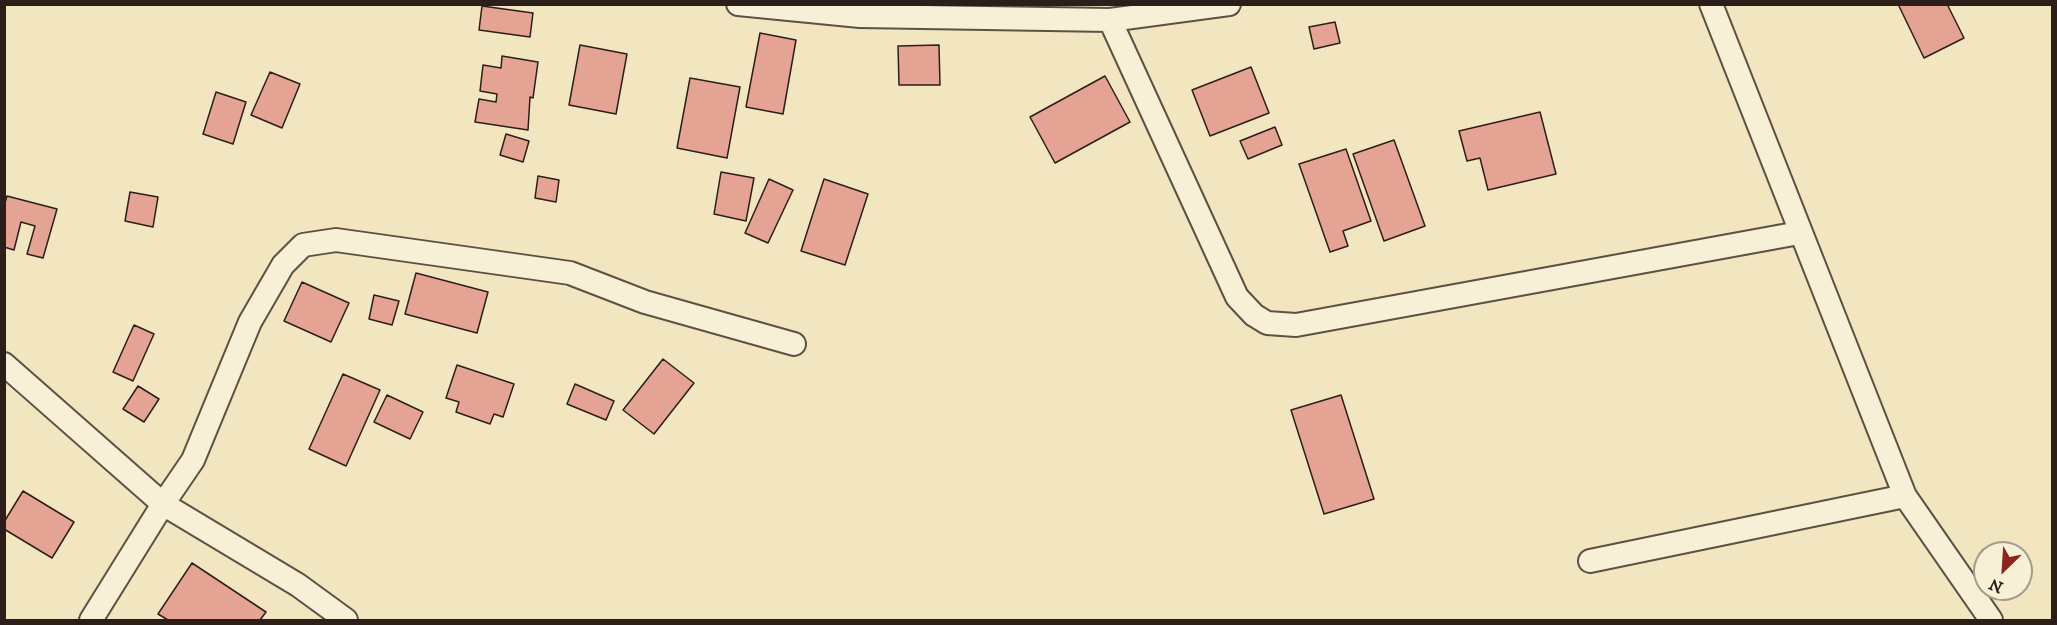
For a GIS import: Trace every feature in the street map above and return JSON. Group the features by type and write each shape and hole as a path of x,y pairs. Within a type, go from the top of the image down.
{"street":[{"path":"738,4 860,16 1110,20 1229,4"},
{"path":"1711,4 1799,233 1905,496 1991,621"},
{"path":"1110,20 1237,297 1254,315 1268,323 1296,325 1799,233"},
{"path":"91,621 163,504 194,460 250,322 283,265 303,244 336,240 570,273 645,302 794,344"},
{"path":"4,364 163,504 298,585 346,621"},
{"path":"1590,561 1905,496"}],"building":[{"path":"1898,4 1947,4 1964,38 1924,58"},
{"path":"482,6 533,13 530,37 479,30"},
{"path":"1335,22 1340,43 1314,49 1309,27"},
{"path":"760,33 796,40 783,114 746,107"},
{"path":"580,45 627,54 616,114 569,105"},
{"path":"939,45 940,85 899,85 898,46"},
{"path":"502,56 538,62 533,98 530,97 528,130 475,122 479,99 496,102 497,94 480,91 483,65 501,68"},
{"path":"1251,67 1269,113 1210,136 1192,90"},
{"path":"270,72 300,84 282,128 251,115"},
{"path":"1105,76 1130,122 1055,163 1030,117"},
{"path":"690,78 740,87 727,158 677,148"},
{"path":"216,92 246,102 233,144 203,134"},
{"path":"1540,112 1556,174 1488,190 1480,158 1467,161 1459,131"},
{"path":"1275,127 1282,145 1248,159 1240,141"},
{"path":"506,134 529,141 523,162 500,155"},
{"path":"1394,140 1425,226 1384,241 1353,154"},
{"path":"1346,149 1371,221 1343,231 1348,246 1330,252 1299,164"},
{"path":"721,172 754,178 746,221 714,214"},
{"path":"538,176 559,180 556,202 535,198"},
{"path":"769,179 793,190 768,243 745,233"},
{"path":"824,179 868,194 845,265 801,251"},
{"path":"130,192 158,197 153,227 125,221"},
{"path":"7,196 57,209 43,258 27,254 35,226 21,222 14,250 4,247 4,206"},
{"path":"416,273 488,292 477,333 405,314"},
{"path":"302,282 349,303 331,342 284,321"},
{"path":"374,295 399,301 392,325 369,319"},
{"path":"134,325 154,334 133,381 113,372"},
{"path":"663,359 694,383 654,434 623,410"},
{"path":"457,365 514,384 503,417 494,414 490,424 456,412 459,402 446,398"},
{"path":"343,374 380,390 346,466 309,449"},
{"path":"575,384 614,401 606,420 567,404"},
{"path":"138,386 159,399 144,422 123,409"},
{"path":"387,395 423,412 410,439 374,422"},
{"path":"1341,395 1374,499 1324,514 1291,410"},
{"path":"23,491 74,522 52,558 4,529 4,522"},
{"path":"192,563 266,612 260,620 168,620 158,614"}]}
